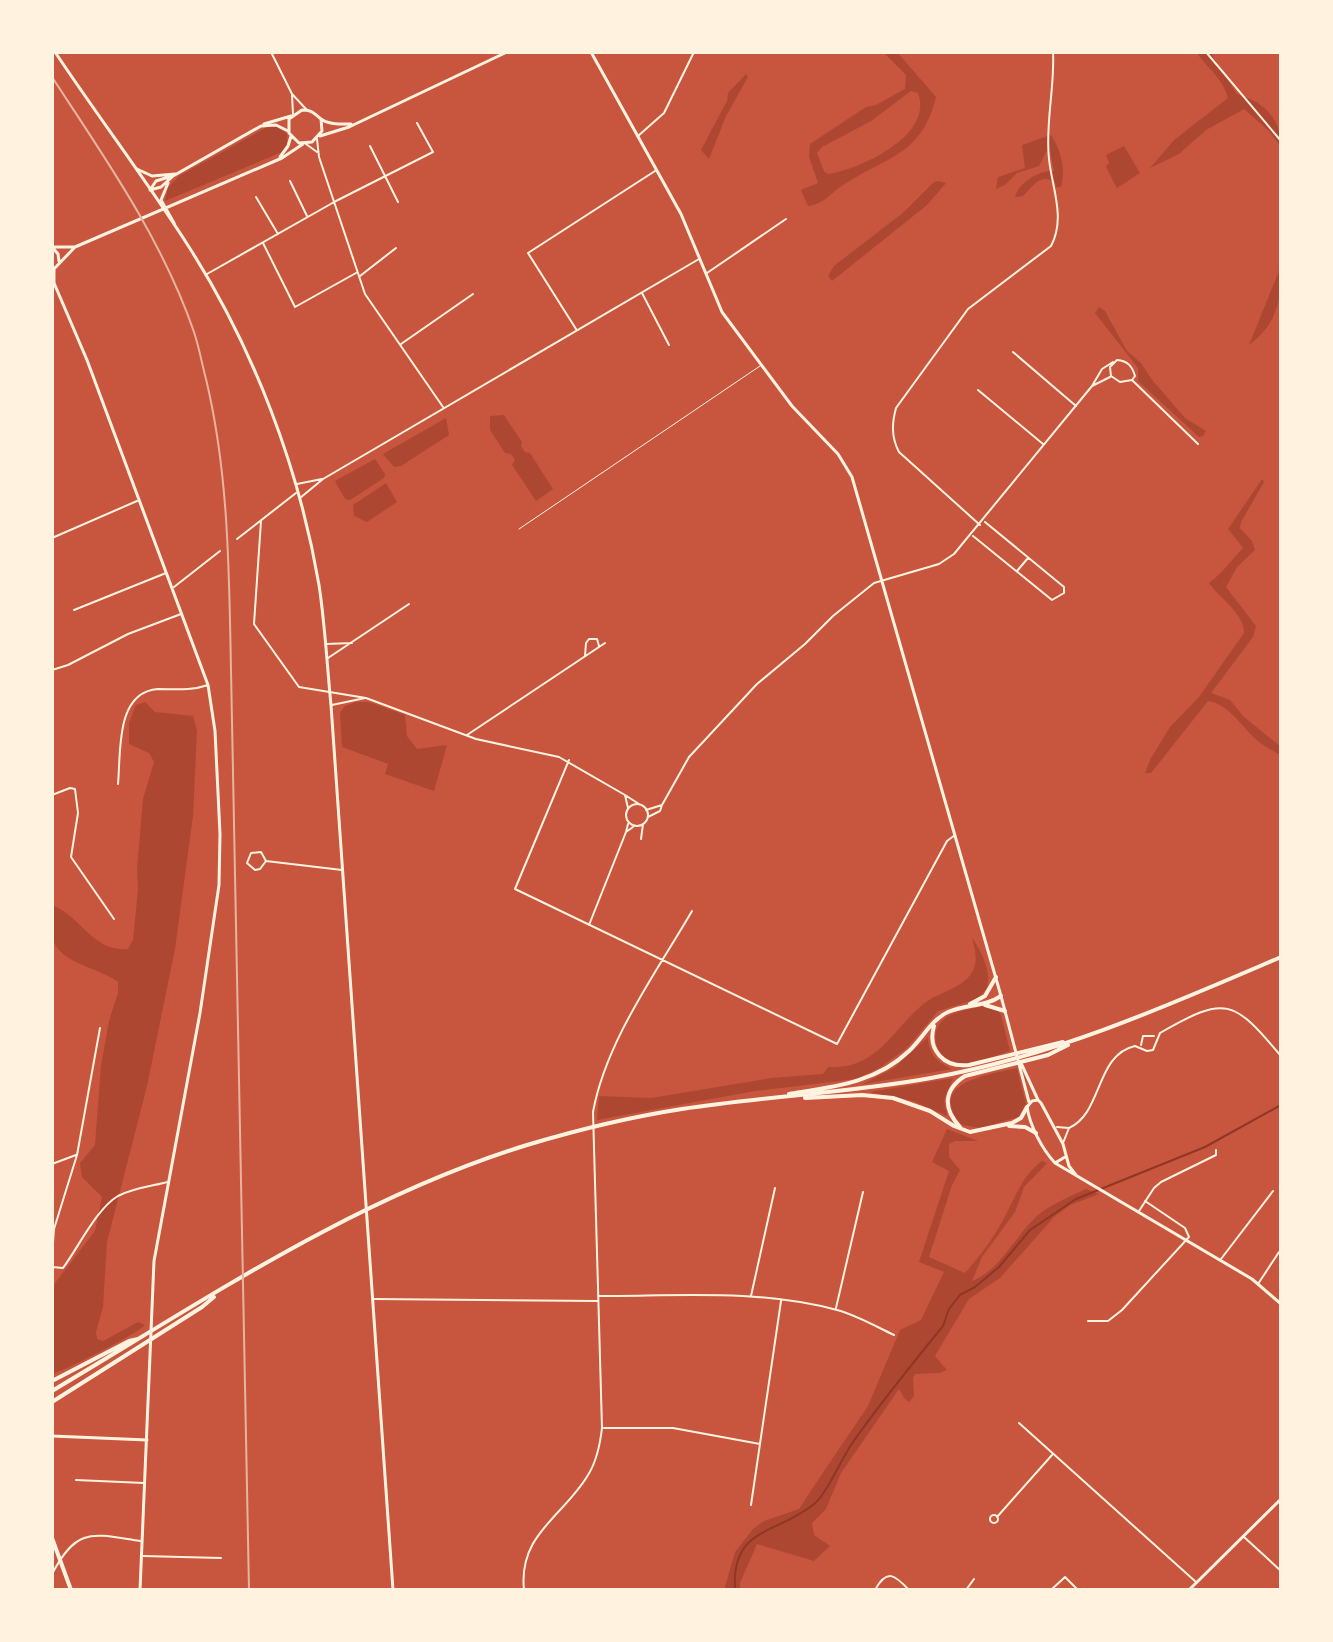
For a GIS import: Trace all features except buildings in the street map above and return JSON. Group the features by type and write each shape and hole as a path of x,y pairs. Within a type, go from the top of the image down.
{"highway":[{"path":"52,1402 226,1287 321,1231 404,1191 500,1154 579,1130 681,1109 895,1084 1010,1060 1076,1041 1281,957"},
{"path":"985,996 996,977"},
{"path":"964,1007 985,996 1001,996"},
{"path":"755,1100 867,1079 894,1064 947,1012 1001,996"},
{"path":"982,1004 1005,1011"},
{"path":"937,1020 932,1038 934,1048 948,1064 1010,1060"},
{"path":"962,1129 949,1115 947,1106 951,1088 965,1076 1028,1055"},
{"path":"755,1100 862,1095 893,1098 930,1111 970,1132 1002,1126 1025,1127 1036,1133"},
{"path":"1002,1126 1020,1118 1028,1105"},
{"path":"52,1381 129,1341 148,1337"},
{"path":"52,1391 141,1339"},
{"path":"52,1538 71,1590"}],"street":[{"path":"55,52 175,226"},
{"path":"271,52 300,105 332,124 355,124"},
{"path":"140,1590 154,1261 200,1013 220,860 215,731 208,685 87,360 53,282 53,270 75,247 278,159 507,52"},
{"path":"591,52 681,214 722,312 792,406 845,464 857,491 996,977 1036,1133 1055,1163 1220,1260 1258,1284 1281,1304"},
{"path":"638,137 664,113 694,52"},
{"path":"980,525 899,452 893,437 893,419 896,408 968,309 1051,246 1056,237 1058,213 1047,131 1052,103 1053,52"},
{"path":"1206,52 1281,141"},
{"path":"278,159 288,146 292,94"},
{"path":"150,190 161,187 173,176 261,126 307,109"},
{"path":"319,157 321,119"},
{"path":"205,275 336,201 433,152 417,123"},
{"path":"261,126 276,125 315,150 336,201 365,294 444,408"},
{"path":"370,146 398,202"},
{"path":"135,168 152,176 179,173"},
{"path":"577,329 528,253 656,170"},
{"path":"179,173 167,185 161,200 205,275 265,397 295,484 318,581 331,705 393,1590"},
{"path":"290,181 308,217"},
{"path":"256,197 278,234"},
{"path":"706,273 786,219"},
{"path":"263,242 295,307 358,274 396,248"},
{"path":"52,247 75,247"},
{"path":"52,247 58,254 59,262"},
{"path":"299,499 323,479 700,259"},
{"path":"641,292 669,345"},
{"path":"400,344 473,294"},
{"path":"1013,352 1077,407"},
{"path":"625,795 626,818 635,826 641,839 643,824 660,811 689,757 757,684 874,583 939,564 954,554 1077,407 1102,369 1123,360 1135,376 1132,380"},
{"path":"1113,362 1111,376 1120,382 1132,380"},
{"path":"1092,386 1111,376"},
{"path":"1132,380 1198,444"},
{"path":"978,390 1044,445"},
{"path":"295,484 323,479"},
{"path":"237,539 297,492"},
{"path":"52,538 139,501"},
{"path":"261,521 254,624 296,684 302,688 366,698 466,735 569,760 646,810 647,818"},
{"path":"972,535 1052,600 1064,593 1064,587 983,521"},
{"path":"173,588 220,551"},
{"path":"1017,571 1028,557"},
{"path":"74,610 167,572"},
{"path":"327,659 409,604"},
{"path":"52,670 128,634 182,613"},
{"path":"584,656 589,639 597,639 599,647"},
{"path":"326,643 353,643"},
{"path":"466,735 605,643"},
{"path":"118,784 124,720 135,698 154,689 195,690 208,685"},
{"path":"331,705 366,698"},
{"path":"569,760 515,889 837,1044 947,841 956,835"},
{"path":"52,795 75,789 78,813 71,857 114,919"},
{"path":"628,809 639,805"},
{"path":"646,810 662,805"},
{"path":"589,926 629,822"},
{"path":"626,832 643,824"},
{"path":"256,851 261,852 266,861 264,866 255,870 247,863 248,857 256,851"},
{"path":"266,861 342,870"},
{"path":"524,1590 524,1567 530,1548 549,1520 589,1474 599,1453 602,1428 593,1112 597,1088 612,1051 692,911"},
{"path":"1156,1038 1209,1009 1223,1008 1238,1011 1249,1018 1281,1056"},
{"path":"52,1256 54,1229 77,1155 100,1028"},
{"path":"1141,1046 1143,1036 1156,1038"},
{"path":"1076,1175 1065,1157 1063,1138 1069,1128 1082,1118 1114,1057 1129,1047 1141,1046 1147,1051 1153,1050 1156,1038"},
{"path":"1017,1056 1063,1144"},
{"path":"1028,1105 1038,1100"},
{"path":"1053,1127 1069,1128"},
{"path":"1138,1212 1161,1182 1216,1155 1216,1150"},
{"path":"52,1164 77,1155"},
{"path":"1055,1163 1065,1157"},
{"path":"52,1267 63,1268 114,1198 132,1190 168,1182"},
{"path":"751,1296 775,1188"},
{"path":"1220,1260 1273,1191"},
{"path":"835,1310 863,1192"},
{"path":"1088,1321 1108,1321 1122,1310 1189,1237 1185,1228 1145,1201"},
{"path":"1258,1284 1279,1252"},
{"path":"598,1296 751,1296 782,1299 835,1310 894,1335"},
{"path":"373,1299 599,1301"},
{"path":"751,1505 782,1299"},
{"path":"1019,1423 1197,1582"},
{"path":"602,1428 673,1428 760,1444"},
{"path":"52,1436 147,1440"},
{"path":"997,1517 1053,1454"},
{"path":"76,1480 145,1484"},
{"path":"1189,1590 1281,1499"},
{"path":"52,1574 66,1551 82,1537 92,1535 142,1541"},
{"path":"1243,1536 1281,1571"},
{"path":"141,1556 221,1558"},
{"path":"875,1590 883,1577 896,1576 909,1590"},
{"path":"1051,1590 1065,1577 1078,1590"},
{"path":"966,1590 974,1579"}],"lane":[{"path":"519,529 760,366"}],"shaded area":[{"path":"883,52 897,52 936,97 922,131 901,152 808,206 801,190 818,183 809,157 810,144 866,107 905,89 906,75","holes":["911,91 918,93 920,108 915,123 905,136 858,165 828,174 824,171 817,153 822,147 871,121"]},
{"path":"1196,52 1210,52 1237,94 1269,113 1278,128 1281,147 1269,131 1244,109 1206,130 1179,154 1150,168 1174,140 1228,98 1219,79"},
{"path":"746,74 748,77 726,116 709,159 701,150 727,101 728,93"},
{"path":"269,126 287,134 287,145 282,152 165,201 168,188 179,176"},
{"path":"1051,135 1062,160 1061,187 1045,179 1023,196 1015,197 1030,178 1054,171 1050,151 1046,152 1039,166 1017,173 996,189 998,177 1025,168 1022,145"},
{"path":"1124,146 1140,173 1117,188 1106,167 1109,163 1106,155"},
{"path":"938,181 946,183 927,205 832,281 828,276 834,266 904,212"},
{"path":"1281,266 1276,310 1266,328 1249,345"},
{"path":"1099,307 1105,311 1127,351 1141,363 1185,418 1206,431 1203,436 1199,437 1138,381 1138,368 1095,313"},
{"path":"504,415 522,442 521,446 530,453 553,489 536,501 512,465 515,460 511,454 505,453 490,430 490,416"},
{"path":"446,418 449,435 401,466 394,467 383,454"},
{"path":"375,459 385,474 384,478 350,500 345,499 335,481"},
{"path":"1262,479 1264,482 1240,528 1252,541 1255,550 1237,567 1226,587 1256,626 1253,637 1211,693 1230,700 1244,717 1281,747 1281,755 1258,741 1223,707 1208,701 1151,773 1145,773 1170,727 1199,697 1244,633 1236,613 1209,583 1243,548 1228,529"},
{"path":"386,483 397,502 367,522 354,516 353,505"},
{"path":"145,702 155,712 193,716 197,731 193,816 175,949 147,1086 107,1242 103,1307 97,1339 103,1341 138,1322 145,1325 130,1336 52,1374 52,1295 55,1283 95,1231 102,1197 82,1177 80,1163 95,1145 101,1066 118,982 71,959 56,946 51,933 52,905 105,945 128,949 133,940 143,799 154,762 149,753 129,744 129,723 136,705"},
{"path":"369,702 405,715 407,736 417,749 447,745 434,791 385,774 388,764 342,747 340,713 345,706"},
{"path":"972,937 987,967 987,988 977,999 938,1011 907,1048 881,1067 856,1079 755,1091 597,1120 599,1096 651,1098 771,1078 823,1074 828,1067 861,1061 885,1044 929,1000 967,979 976,961"},
{"path":"982,1006 996,1009 1001,1015 1010,1051 967,1064 947,1060 938,1049 937,1028 954,1013"},
{"path":"928,1037 934,1056 952,1069 863,1084 894,1068"},
{"path":"1017,1068 1026,1104 1018,1117 981,1128 962,1125 953,1111 951,1099 955,1090 977,1078"},
{"path":"953,1078 944,1100 947,1116 913,1101 870,1092"},
{"path":"947,1129 978,1141 949,1144 949,1157 960,1170 952,1185 929,1257 965,1273 995,1234 1029,1174 1042,1161 1047,1163 1024,1187 1015,1212 982,1257 972,1281 990,1270 1043,1211 1086,1189 1099,1194 1070,1205 1054,1217 1000,1278 969,1299 935,1356 947,1370 915,1374 914,1396 909,1402 899,1389 841,1473 826,1509 812,1523 814,1535 830,1546 814,1561 757,1544 740,1583 740,1590 724,1590 735,1552 753,1529 764,1521 799,1509 868,1406 900,1330 921,1320 944,1272 919,1262 949,1171 932,1162"}],"waterway":[{"path":"735,1590 740,1554 748,1543 800,1514 819,1499 864,1427 943,1326 949,1309 960,1295 999,1267 1030,1230 1076,1199 1205,1147 1281,1105"}],"railway":[{"path":"52,77 131,200 166,264 194,332 214,415 219,451 229,597 249,1590"}]}
